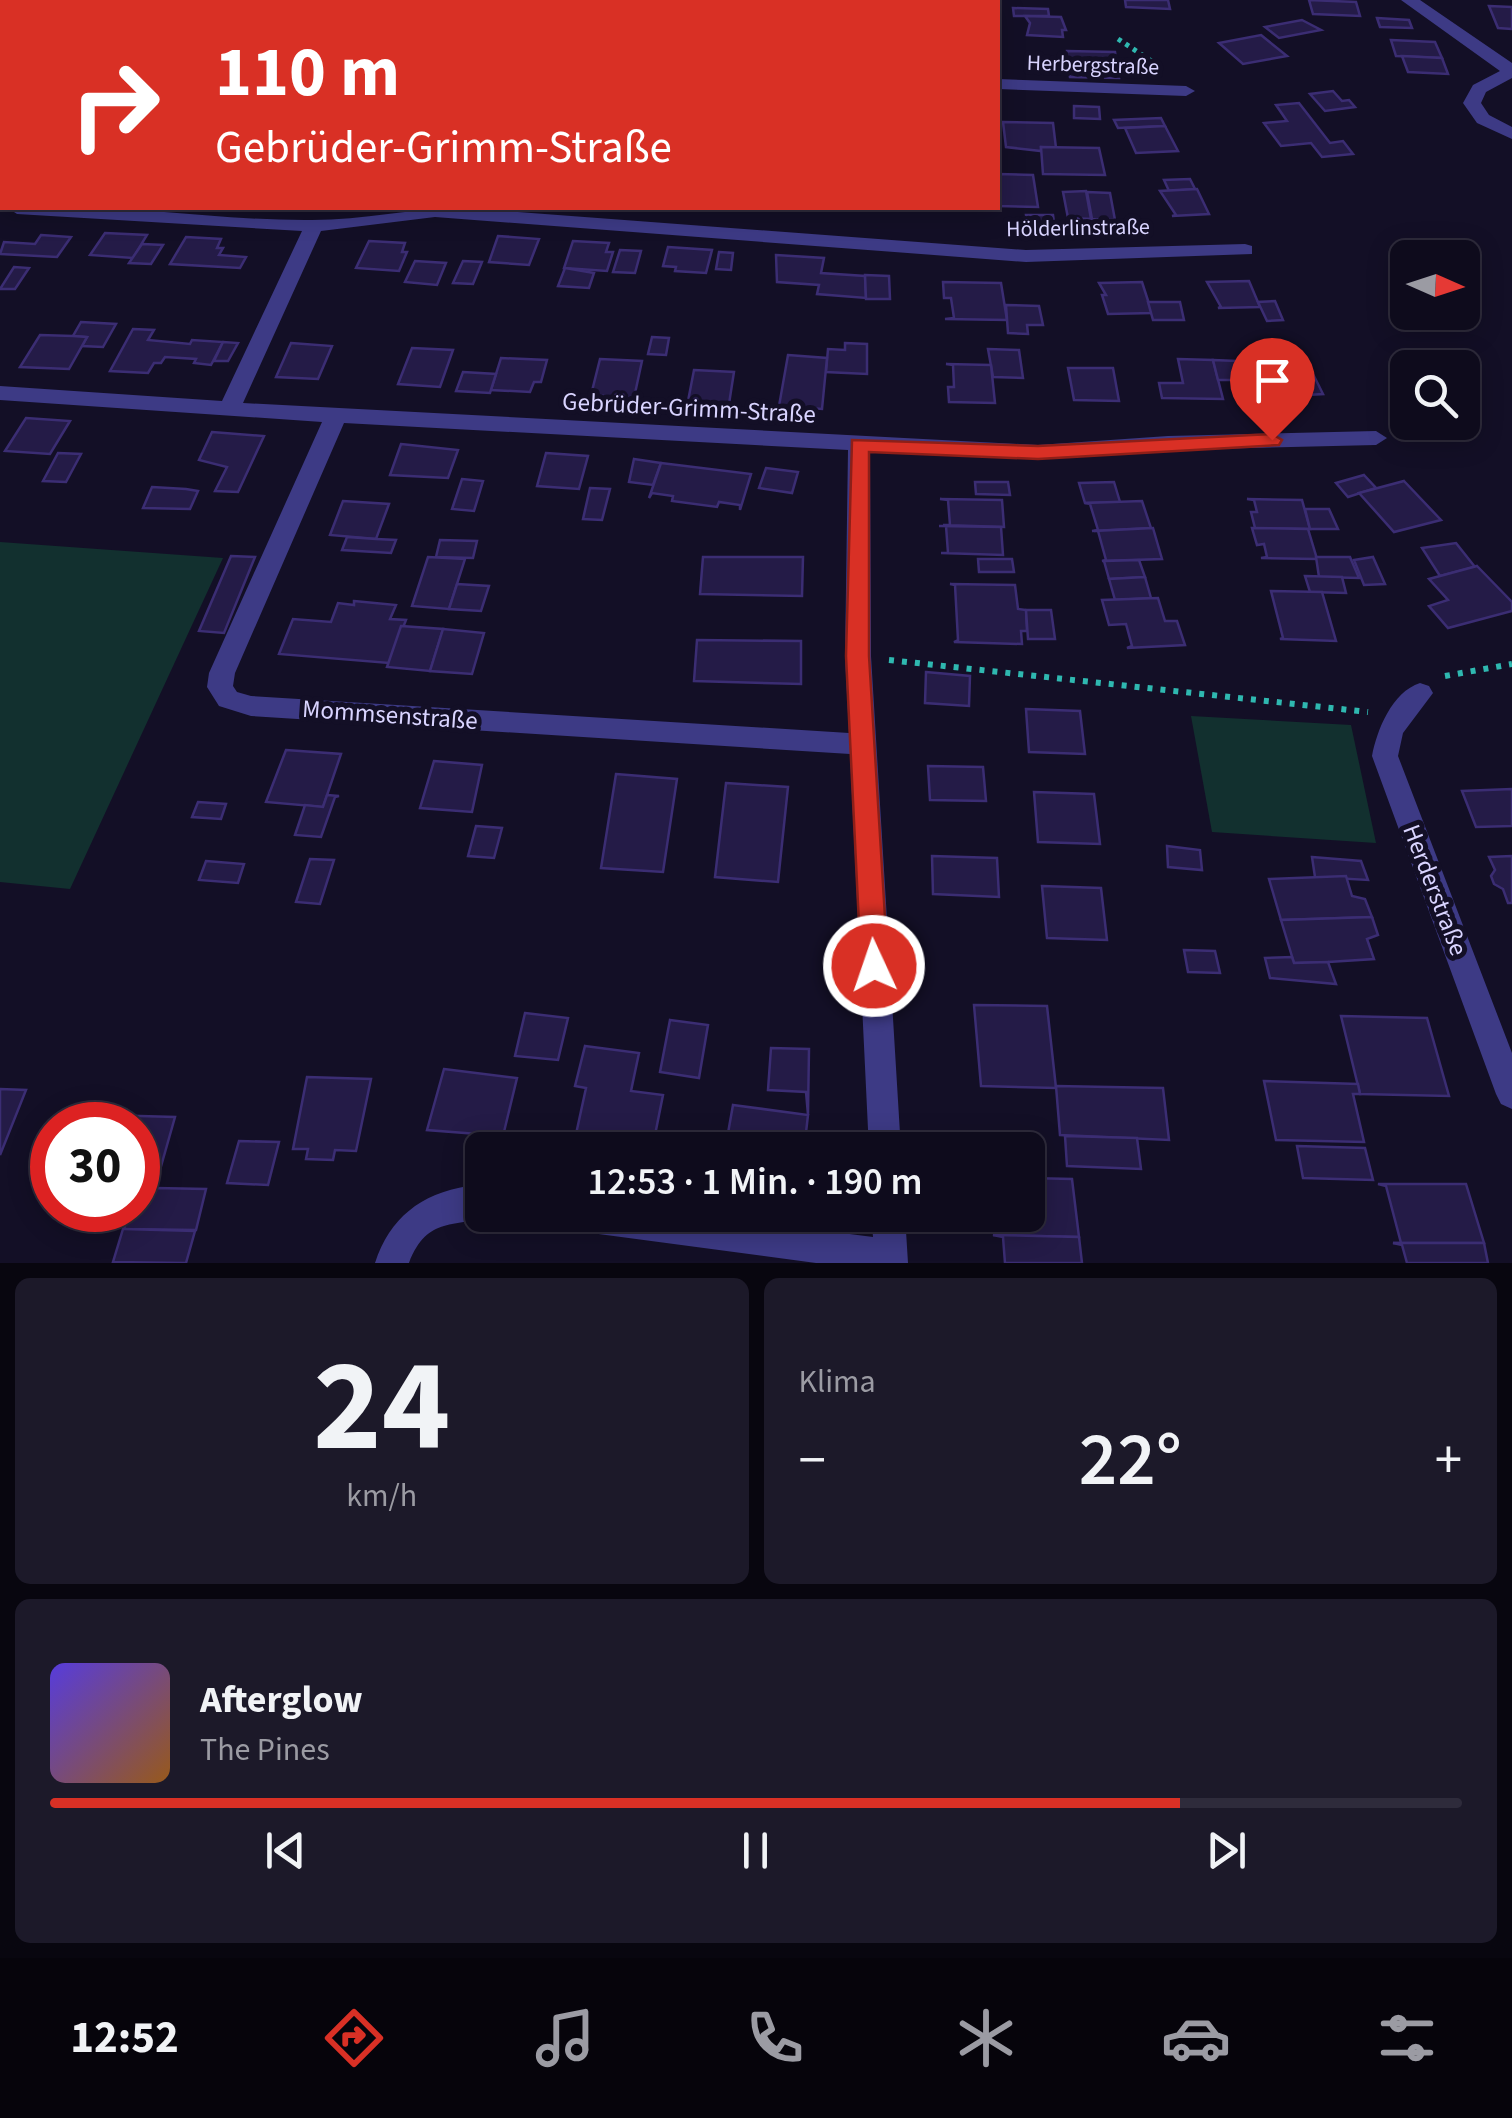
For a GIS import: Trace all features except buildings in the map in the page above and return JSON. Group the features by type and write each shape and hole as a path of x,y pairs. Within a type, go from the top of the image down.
{"street":[{"path":"1410,0 1512,71 1480,89 1472,103 1483,119 1512,134"},
{"name":"Herbergstraße","path":"1000,84 1186,92"},
{"name":"Hölderlinstraße","path":"50,210 314,226 435,211 1026,256 1245,250"},
{"path":"231,406 314,226"},
{"name":"Gebrüder-Grimm-Straße","path":"0,393 336,416 1038,452 1168,443 1376,438"},
{"name":"Mommsenstraße","path":"336,416 222,673 220,688 228,699 251,706 862,744"},
{"path":"859,445 858,656 883,1132"},
{"name":"Herderstraße","path":"1411,704 1390,730 1385,756 1512,1094"},
{"path":"392,1263 396,1242 425,1216 465,1200"},
{"path":"695,1232 890,1260 889,1232"}],"path":[{"path":"858,656 1411,704 1434,678 1512,664"}],"green space":[{"path":"0,542 223,558 70,889 0,882"},
{"path":"1191,716 1351,725 1376,843 1212,832"}],"route":[{"path":"874,966 858,656 859,445 1038,452 1272,440"}]}
